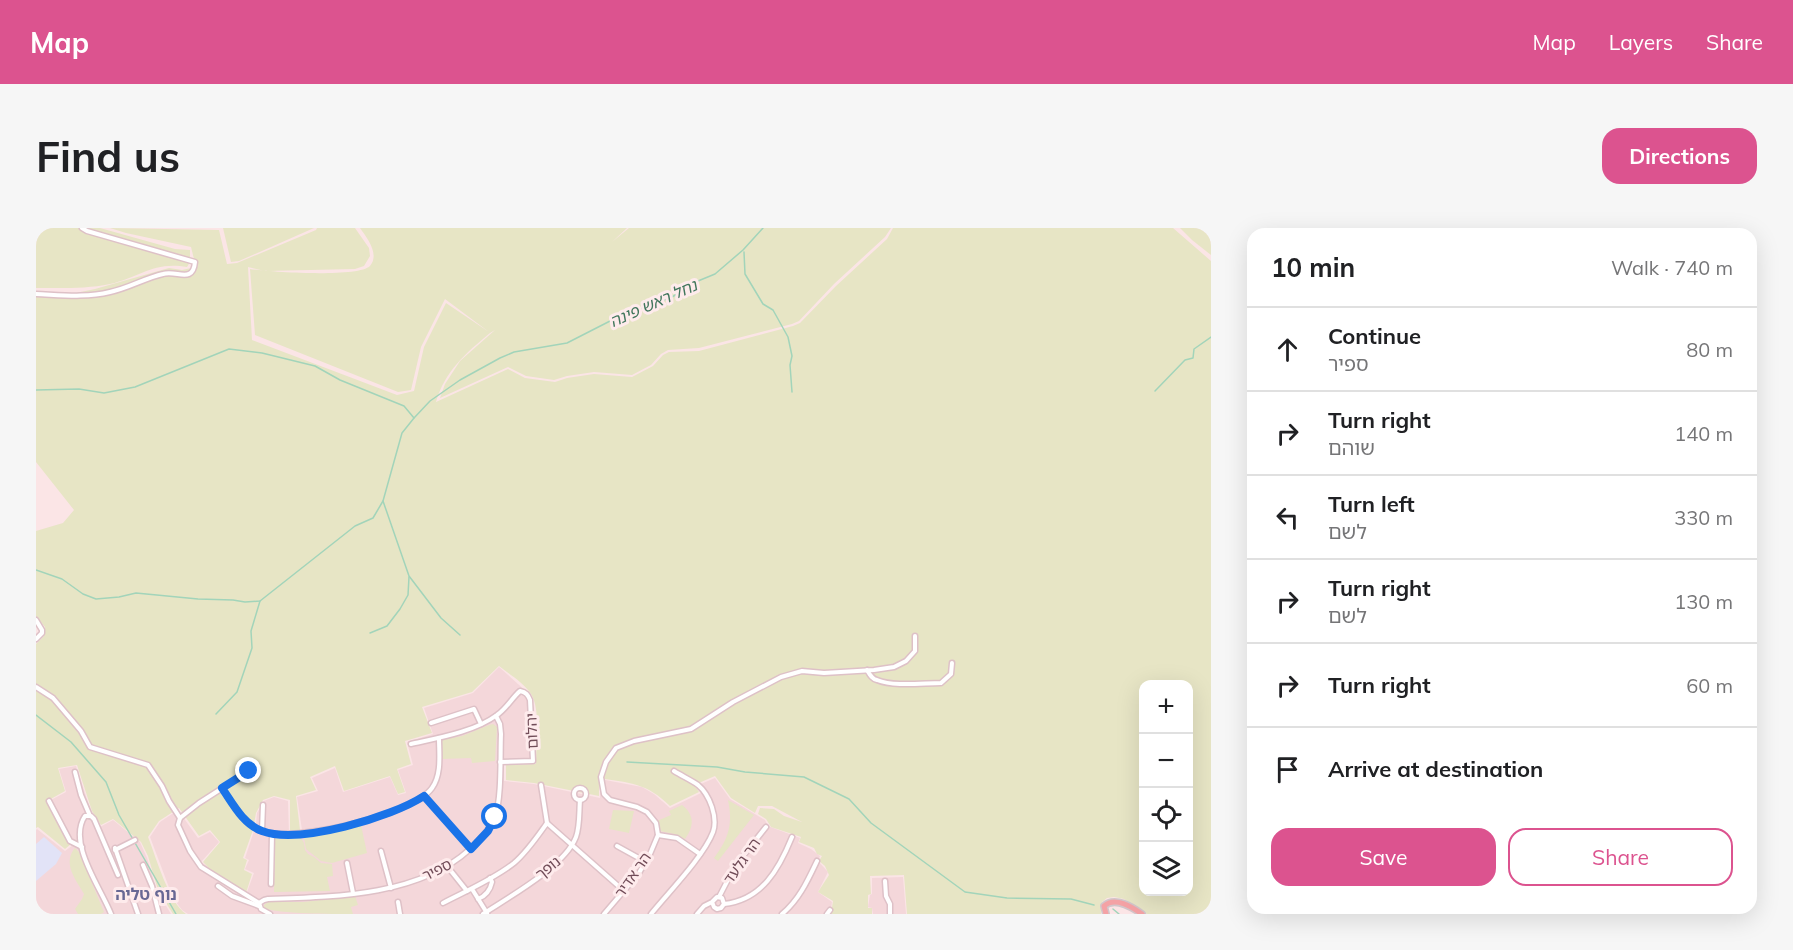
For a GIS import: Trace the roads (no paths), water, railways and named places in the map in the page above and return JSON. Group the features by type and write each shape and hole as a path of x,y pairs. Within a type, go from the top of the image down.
{"main road":[{"path":"1106,914 1104,906 1113,902 1124,904 1142,914"}],"street":[{"path":"36,294 84,296 118,290 163,274 184,275 195,270 195,262 82,228"},
{"path":"36,620 42,633 36,639"},
{"name":"הר אדיר","path":"604,914 646,862 658,835 656,823 647,812 610,800 604,794 601,777 609,756 620,745 691,729 733,702 781,677 802,671 824,673 894,667 906,661 915,651 915,636"},
{"path":"867,670 875,680 889,683 941,683 951,674 952,663"},
{"path":"36,687 53,698 81,731 90,747 148,765 180,818 179,829 197,863 270,914"},
{"name":"יהלום","path":"411,744 459,733 481,724 496,716 520,691 527,694 531,711 533,761 500,762"},
{"path":"431,723 474,709 481,724"},
{"name":"ספיר","path":"259,905 268,899 326,896 391,888 419,880 447,866 471,849 488,831 495,817 498,800 501,728 496,716"},
{"path":"222,788 242,817 262,831 299,834 352,824 386,813 424,796 431,790 437,779 439,738"},
{"path":"180,818 200,802 249,771"},
{"path":"651,914 700,854 714,830 715,820 712,806 698,785 674,771"},
{"path":"75,772 81,795 98,827 118,875"},
{"path":"541,785 547,823 624,891"},
{"path":"424,796 471,849"},
{"name":"נופך","path":"485,913 553,866 572,845 578,830 580,800"},
{"path":"49,801 70,841 82,847"},
{"path":"262,831 263,805"},
{"path":"91,816 85,816 80,826 82,847 86,862 111,914"},
{"path":"443,903 472,889 514,863 547,823"},
{"name":"הר גלעד","path":"719,897 732,870 766,827"},
{"path":"271,884 272,833"},
{"path":"658,835 677,838 700,854"},
{"path":"712,903 719,911 724,904 742,901 758,891 783,860 792,837"},
{"path":"135,840 115,849 138,914"},
{"path":"617,846 646,862"},
{"path":"381,851 391,888"},
{"path":"782,914 807,882 816,861"},
{"path":"347,863 353,893"},
{"path":"143,865 152,886 159,914"},
{"path":"447,866 467,891"},
{"path":"478,899 490,890 492,882 490,878"},
{"path":"885,881 890,914"},
{"path":"218,886 232,896 259,905"},
{"path":"472,889 485,913"},
{"path":"697,914 715,898 722,898 724,904"},
{"path":"398,902 400,914"}],"waterway":[{"name":"נחל ראש פינה","path":"36,390 79,389 104,393 135,387 229,349 262,353 315,366 340,380 404,406 414,418 430,401 460,380 500,358 514,352 567,343 614,319 672,297 698,281 715,274 743,250 763,228"},
{"path":"744,252 745,274 763,304 773,310 788,337 792,356 790,365 792,392"},
{"path":"1155,391 1185,360 1193,358 1194,349 1211,337"},
{"path":"36,570 62,579 83,594 96,599 136,593 198,599 260,601 355,526 373,518 383,501 402,433 414,418"},
{"path":"383,501 409,576 441,618 460,635"},
{"path":"370,633 387,626 400,609 408,595 409,577"},
{"path":"216,714 237,692 252,648 251,631 260,601"},
{"path":"36,715 71,742 106,782 119,815 176,914"},
{"path":"627,762 717,767 804,777 849,799 871,823 965,892 1007,898 1071,899 1094,905"},
{"path":"1113,909 1119,914"}],"district":[{"name":"נוף טליה","path":"146,894"}]}
